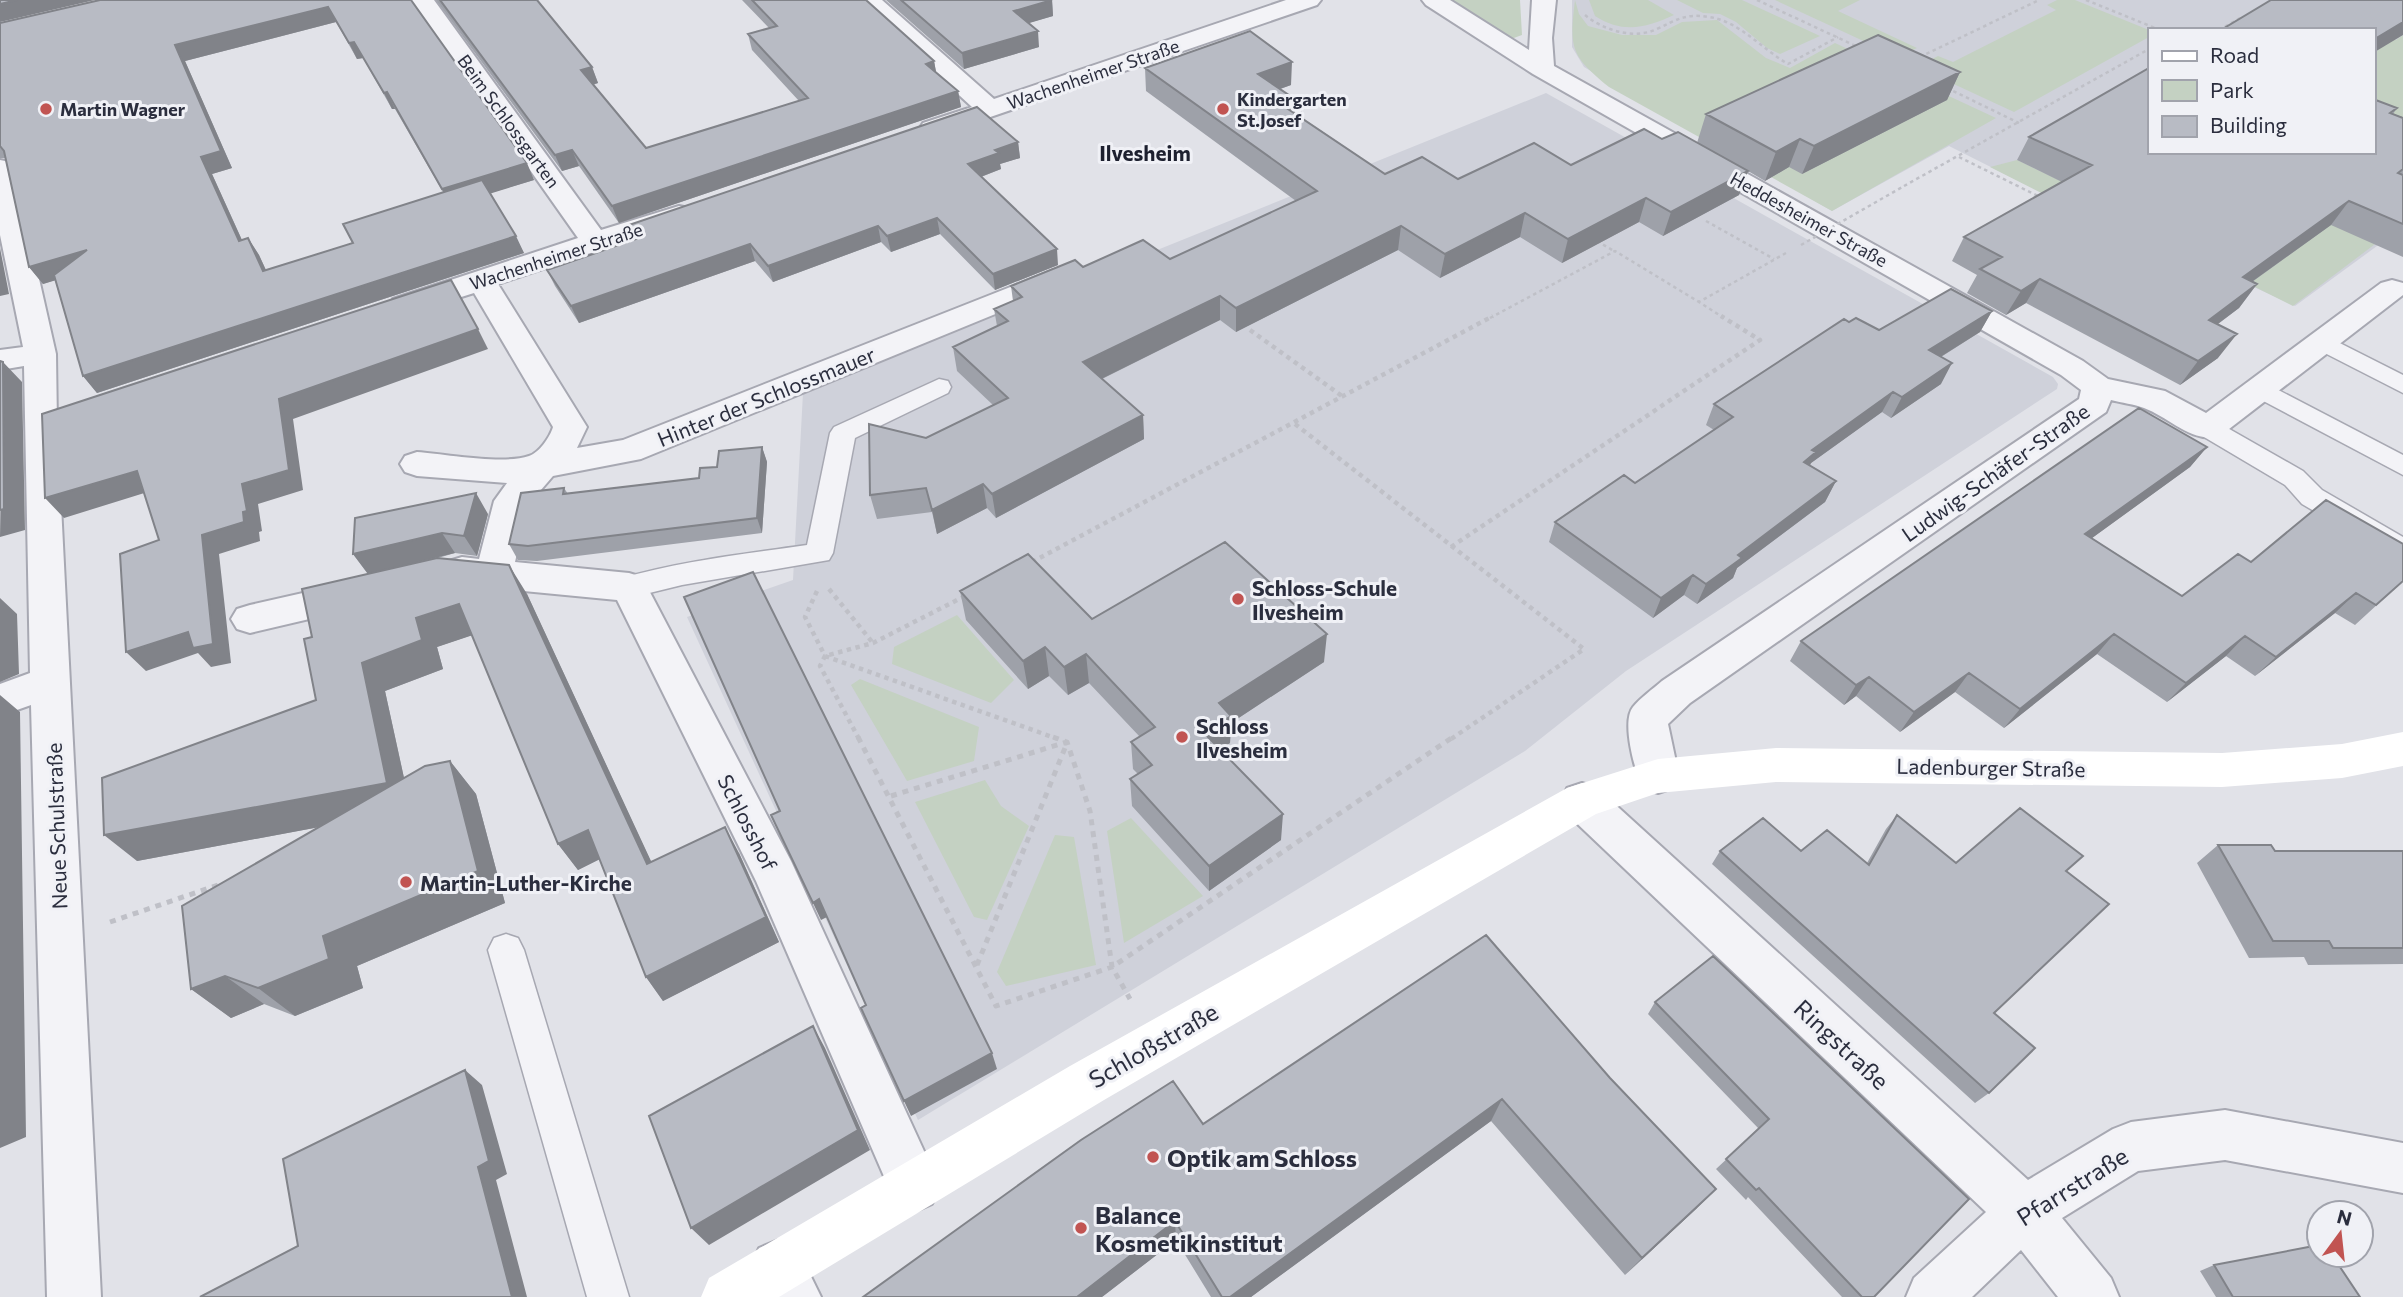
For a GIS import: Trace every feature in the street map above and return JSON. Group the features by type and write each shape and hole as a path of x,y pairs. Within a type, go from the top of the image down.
{"main road":[{"name":"Ladenburger Straße","path":"1582,801 1658,776 1776,765 2222,770 2342,761 2403,749"},
{"name":"Schloßstraße","path":"728,1297 786,1282 915,1186 1087,1083 1582,801"}],"street":[{"name":"Beim Schlossgarten","path":"422,0 596,243"},
{"path":"868,0 990,109"},
{"name":"Wachenheimer Straße","path":"912,136 1309,0"},
{"name":"Heddesheimer Straße","path":"1434,0 1542,69 2061,361 2098,387"},
{"path":"1542,69 1540,38 1544,0"},
{"name":"Neue Schulstraße","path":"0,168 53,421 51,682 74,1297"},
{"name":"Wachenheimer Straße","path":"377,315 701,207"},
{"name":"Hinter der Schlossmauer","path":"416,464 511,471 629,451 1089,267"},
{"path":"481,280 570,427 565,440 511,501 494,573"},
{"path":"2208,428 2320,341 2397,291"},
{"path":"0,360 40,354"},
{"name":"Ludwig-Schäfer-Straße","path":"1658,776 1647,719 1676,692 2094,404 2098,387 2153,399 2208,428"},
{"path":"432,576 456,570 629,587"},
{"name":"Schlosshof","path":"629,587 775,875 915,1186"},
{"path":"250,619 385,588"},
{"path":"0,701 51,682"},
{"name":"Ringstraße","path":"1582,801 2024,1212 2092,1297"},
{"name":"Pfarrstraße","path":"1933,1297 2024,1212 2131,1147 2225,1135 2403,1168"}],"lane":[{"path":"2320,341 2403,384"},
{"path":"629,587 681,574 819,553 843,433 939,387"},
{"path":"2261,389 2403,466"},
{"path":"2208,428 2294,478 2312,497 2403,550"},
{"path":"506,950 608,1297"}],"path":[{"path":"1757,0 1863,49"},
{"path":"1914,60 2039,0"},
{"path":"2086,0 2156,28"},
{"path":"1583,12 1593,23 1626,32 1657,30 1668,22 1684,17 1719,18 1770,55 1788,64 1838,37"},
{"path":"2223,28 2240,18"},
{"path":"1699,302 2148,50"},
{"path":"1937,83 2019,123"},
{"path":"1959,156 2046,200"},
{"path":"1706,221 1775,259"},
{"path":"1451,547 1760,340 1594,240"},
{"path":"1021,567 1295,424 1342,396 1615,251"},
{"path":"1250,330 1342,396"},
{"path":"825,656 820,667 890,796 996,1006 1112,967 1584,649 1295,424"},
{"path":"873,643 822,581 805,617 825,656 1067,742"},
{"path":"825,656 873,643 971,592"},
{"path":"1067,742 1090,811 1112,967 1130,1000 1120,1007"},
{"path":"890,796 1067,742"},
{"path":"977,967 1067,742"},
{"path":"60,940 226,882"}],"shaded area":[{"path":"1572,0 2403,0 2403,227 2295,306 2254,287 2239,292 1949,146 1832,211 1584,67 1572,47"},
{"name":"Schloss-Schule Ilvesheim","path":"1546,93 2053,377 2058,384 2057,389 1626,671 1525,751 918,1120 687,617 793,580 803,393"}],"green space":[{"path":"1450,0 1520,0 1522,35 1511,39"},
{"path":"1575,0 1579,14 1588,26 1622,35 1656,35 1682,22 1717,20 1766,58 1790,68 1835,43 1996,118 1832,211 1609,87 1587,67 1576,50 1572,30"},
{"path":"1589,0 1648,0 1674,15 1644,26 1625,27 1605,22 1595,16"},
{"path":"1677,0 1742,0 1820,36 1780,54 1767,48 1736,22 1720,14 1703,13"},
{"path":"1775,0 1860,0 1838,11 1917,48 1898,57"},
{"path":"2057,0 2075,0 2148,30 2148,38 2014,112 1917,67 1938,56 1953,62 2056,10 2047,5"},
{"path":"2383,35 2396,40 2403,35 2403,148 2375,130 2375,52 2378,50 2375,49 2375,43"},
{"path":"2127,158 2403,223 2293,306 2249,284 2238,292 1990,167 2017,160 2260,276"},
{"path":"957,615 1014,680 991,703 892,664 894,647"},
{"path":"860,679 979,727 974,761 907,781 851,685"},
{"path":"985,780 1001,806 1029,826 987,920 974,917 915,802"},
{"path":"1131,818 1203,896 1124,943 1107,831"},
{"path":"1055,835 1074,837 1096,965 1006,986 997,972"}],"building":[{"path":"0,0 17,0 0,4"},
{"path":"100,0 411,0 527,163 442,189 387,92 384,93 354,42 349,43 328,7 175,45 221,151 201,157 239,241 248,238 263,271 353,243 343,224 482,180 516,236 83,376 54,275 87,250 29,267 4,151 0,146 0,23"},
{"path":"440,0 537,0 592,67 581,70 646,148 808,98 748,34 777,26 752,0 866,0 934,61 926,64 958,91 612,206 572,150 555,155"},
{"path":"901,0 1052,0 1014,11 1038,31 962,53"},
{"path":"2271,0 2403,0 2403,22 2375,39 2375,28 2224,28"},
{"path":"1250,31 1292,62 1258,74 1302,104 1288,109 1385,174 1422,157 1458,179 1534,143 1571,165 1644,129 1662,139 1678,132 1748,171 1671,212 1646,198 1568,239 1525,213 1445,254 1401,226 1236,308 1220,296 1083,362 1143,415 992,494 983,484 932,510 926,488 870,495 869,424 926,438 1008,398 953,347 1008,321 994,309 1022,297 1011,286 1075,260 1083,267 1143,240 1170,259 1317,191 1145,68"},
{"path":"1878,35 1960,72 1814,146 1800,139 1776,152 1706,114"},
{"path":"2148,69 2148,154 2375,154 2375,100 2397,108 2390,113 2403,118 2403,169 2398,173 2403,175 2403,224 2349,201 2243,277 2257,284 2209,320 2237,334 2198,361 2040,279 2021,291 1980,269 2002,257 1964,237 2092,165 2029,137"},
{"path":"977,107 1018,142 995,150 999,153 968,164 1057,249 993,274 937,218 887,236 878,226 768,266 750,244 571,306 547,270 636,239 626,226"},
{"path":"451,280 478,329 279,399 289,470 242,484 247,511 243,512 244,522 202,535 213,644 193,648 188,632 126,652 120,554 159,540 137,471 45,498 42,414"},
{"path":"1951,289 1992,311 1929,350 1952,363 1902,397 1893,392 1812,450 1816,452 1804,462 1836,481 1738,555 1742,558 1706,584 1693,575 1661,598 1555,522 1624,475 1635,483 1733,417 1714,404 1844,319 1849,322 1856,318 1879,330"},
{"path":"0,361 3,362 4,509 0,510"},
{"path":"2139,408 2207,447 2085,534 2182,596 2238,554 2251,562 2326,500 2403,544 2403,581 2376,605 2356,593 2276,657 2245,636 2186,683 2114,634 2020,709 1969,673 1914,712 1869,677 1856,685 1801,641"},
{"path":"762,447 757,518 528,546 509,544 521,493 564,488 563,494 699,478 700,468 717,467 719,451"},
{"path":"476,493 464,536 442,533 353,554 355,518"},
{"name":"Schloss Ilvesheim","path":"1225,542 1327,634 1219,703 1231,716 1204,733 1283,814 1209,866 1130,779 1152,765 1131,742 1155,727 1086,654 1064,667 1045,647 1023,661 960,591 1028,554 1092,619"},
{"path":"437,558 509,565 647,864 725,827 766,917 646,977 588,830 558,844 459,604 416,618 422,640 362,663 387,783 104,835 102,778 316,700 304,639 312,637 302,589"},
{"path":"753,572 992,1053 904,1101 861,1008 866,1005 819,899 813,903 771,815 780,811 684,597"},
{"path":"450,761 478,871 323,936 329,959 258,988 225,976 191,989 182,906 425,766"},
{"path":"2020,808 2083,856 2066,871 2109,904 1994,1013 2035,1048 1989,1093 1720,851 1763,818 1801,851 1827,830 1869,865 1897,815 1956,863"},
{"path":"2218,845 2271,845 2275,851 2403,851 2403,948 2333,948 2329,941 2273,941"},
{"path":"1486,935 1610,1078 1716,1189 1642,1258 1502,1099 1230,1297 1222,1297 1175,1221 1077,1297 863,1297 1081,1140 1173,1081 1203,1124"},
{"path":"1713,956 1969,1199 1874,1297 1862,1297 1759,1188 1756,1190 1726,1159 1769,1119 1655,1002"},
{"path":"813,1026 858,1130 691,1228 649,1116"},
{"path":"465,1070 489,1161 478,1167 512,1297 200,1297 298,1246 283,1159"},
{"path":"2305,1248 2305,1269 2341,1269 2360,1297 2233,1297 2214,1265"}],"place":[{"name":"Martin Wagner","path":"46,109"},
{"name":"Kindergarten St.Josef","path":"1223,109"},
{"name":"Schloss-Schule Ilvesheim","path":"1238,599"},
{"name":"Schloss Ilvesheim","path":"1182,737"},
{"name":"Martin-Luther-Kirche","path":"406,882"},
{"name":"Optik am Schloss","path":"1153,1157"},
{"name":"Balance Kosmetikinstitut","path":"1081,1228"}],"district":[{"name":"Ilvesheim","path":"1145,152"}]}
